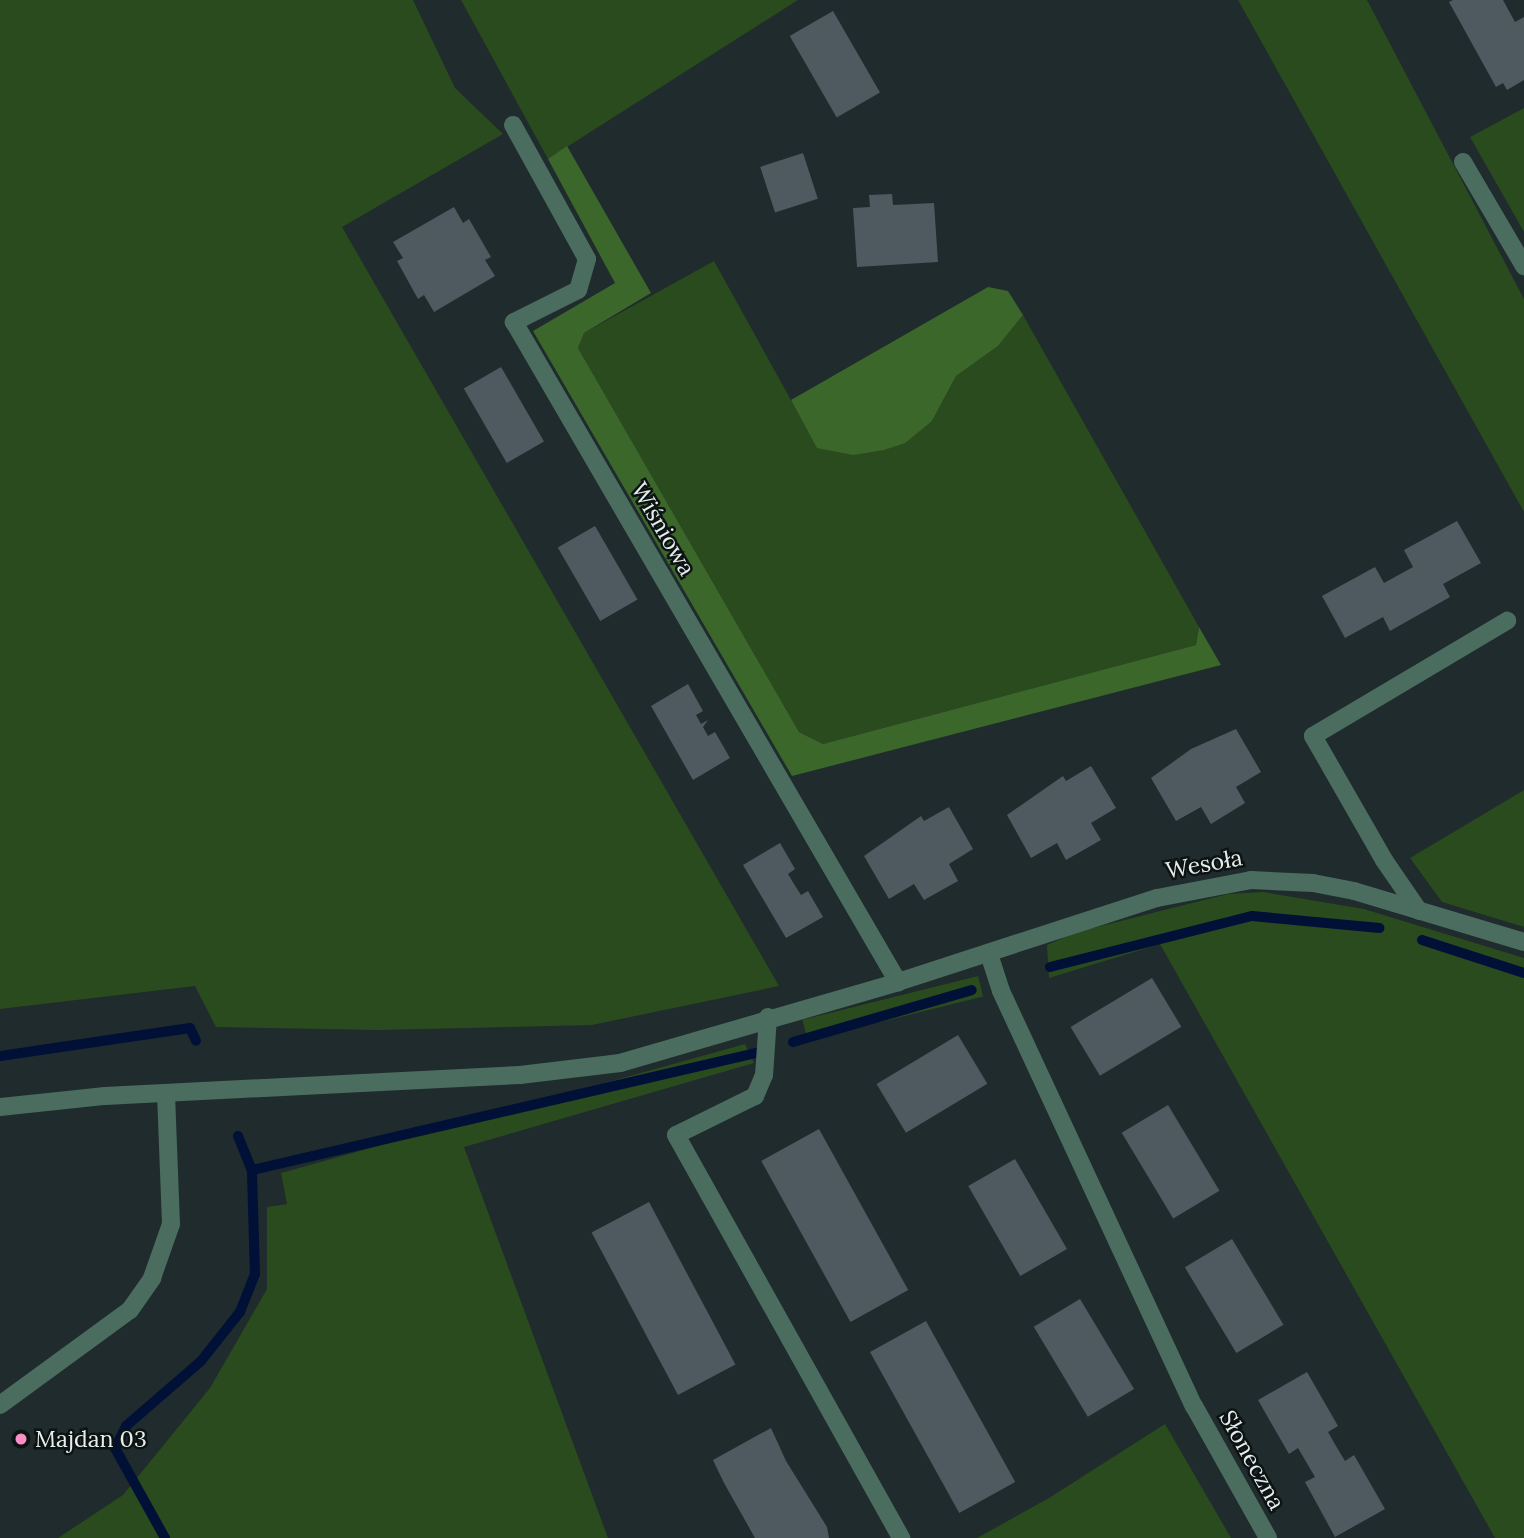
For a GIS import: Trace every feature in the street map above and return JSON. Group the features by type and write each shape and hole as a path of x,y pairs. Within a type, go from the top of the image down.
{"street":[{"name":"Wiśniowa","path":"513,125 587,259 578,290 514,322 898,982"},
{"path":"1463,162 1524,266"},
{"path":"1419,911 1384,860 1313,736 1507,621"},
{"name":"Wesoła","path":"0,1107 166,1094 520,1075 620,1063 768,1017 898,982 1157,898 1251,880 1314,883 1524,942"},
{"name":"Słoneczna","path":"989,954 1001,991 1194,1406 1268,1538"},
{"path":"768,1017 764,1075 755,1096 676,1135 901,1538"},
{"path":"0,1405 120,1318 152,1278 171,1224 166,1094"}],"green space":[{"path":"0,0 413,0 455,88 503,134 342,227 779,986 592,1025 379,1030 216,1027 195,986 0,1009"},
{"path":"461,0 798,0 548,159"},
{"path":"1238,0 1367,0 1524,299 1524,512"},
{"path":"1524,108 1524,232 1470,137"},
{"path":"567,146 651,293 584,333 578,348 799,732 823,744 1196,645 1199,627 1221,665 792,776 533,331 615,283 548,159"},
{"path":"714,261 817,447 932,421 956,376 998,346 1023,315 1199,627 1196,645 823,744 799,732 578,348 584,333"},
{"path":"988,287 1008,291 1023,315 998,346 956,376 932,421 905,443 884,450 853,455 817,448 791,400"},
{"path":"1524,790 1524,927 1442,902 1410,858"},
{"path":"1263,892 1364,909 1524,958 1524,1538 1495,1538 1160,944 1049,978 1047,945 1077,932 1228,894"},
{"path":"978,976 983,996 807,1040 802,1020"},
{"path":"745,1044 754,1063 464,1147 608,1538 58,1538 123,1495 210,1388 267,1289 267,1207 287,1204 281,1173"},
{"path":"1165,1424 1231,1538 977,1538 1049,1498"}],"building":[{"path":"1503,0 1515,22 1524,17 1524,80 1507,90 1503,83 1496,87 1449,2"},
{"path":"833,11 880,92 837,117 790,36"},
{"path":"803,153 818,199 775,213 760,167"},
{"path":"892,194 893,205 934,203 938,262 857,267 853,208 870,207 869,195"},
{"path":"454,207 463,223 469,219 491,257 485,260 495,276 434,312 424,295 418,299 397,261 403,258 393,242"},
{"path":"501,367 544,441 507,463 464,388"},
{"path":"1457,521 1481,563 1443,584 1450,597 1390,631 1383,617 1345,638 1322,596 1375,567 1384,583 1413,567 1404,550"},
{"path":"595,526 638,600 600,621 558,548"},
{"path":"688,684 703,711 696,715 701,724 708,720 703,727 708,736 715,732 730,758 693,780 651,706"},
{"path":"1236,729 1261,772 1236,787 1245,803 1211,824 1201,807 1176,821 1151,778 1191,749"},
{"path":"1091,766 1116,808 1091,823 1101,840 1066,860 1057,843 1031,858 1007,815 1063,776 1066,781"},
{"path":"949,807 973,849 949,864 958,881 924,900 914,884 889,899 864,856 921,816 924,821"},
{"path":"780,843 795,869 788,874 801,895 808,891 823,917 786,938 743,865"},
{"path":"1152,978 1181,1027 1100,1076 1071,1027"},
{"path":"958,1035 987,1084 906,1133 877,1084"},
{"path":"1168,1105 1220,1191 1173,1219 1122,1133"},
{"path":"819,1129 908,1290 850,1322 761,1161"},
{"path":"1015,1159 1067,1249 1020,1276 968,1186"},
{"path":"649,1202 735,1364 678,1395 592,1233"},
{"path":"1232,1239 1284,1325 1236,1353 1185,1267"},
{"path":"1080,1299 1134,1389 1088,1417 1034,1327"},
{"path":"926,1321 1015,1482 959,1513 870,1352"},
{"path":"1307,1372 1338,1426 1328,1432 1345,1461 1354,1455 1385,1509 1335,1537 1305,1482 1315,1477 1298,1448 1289,1454 1258,1400"},
{"path":"771,1428 786,1461 827,1527 829,1538 755,1538 724,1483 713,1460"}],"waterway":[{"path":"1050,967 1252,916 1379,928"},
{"path":"1422,940 1524,973"},
{"path":"793,1042 972,990"},
{"path":"0,1056 190,1028 196,1041"},
{"path":"238,1136 252,1170 765,1051"},
{"path":"165,1538 115,1448 126,1426 201,1361 240,1312 255,1274 252,1170"}],"place":[{"name":"Majdan 03","path":"21,1439"}]}
